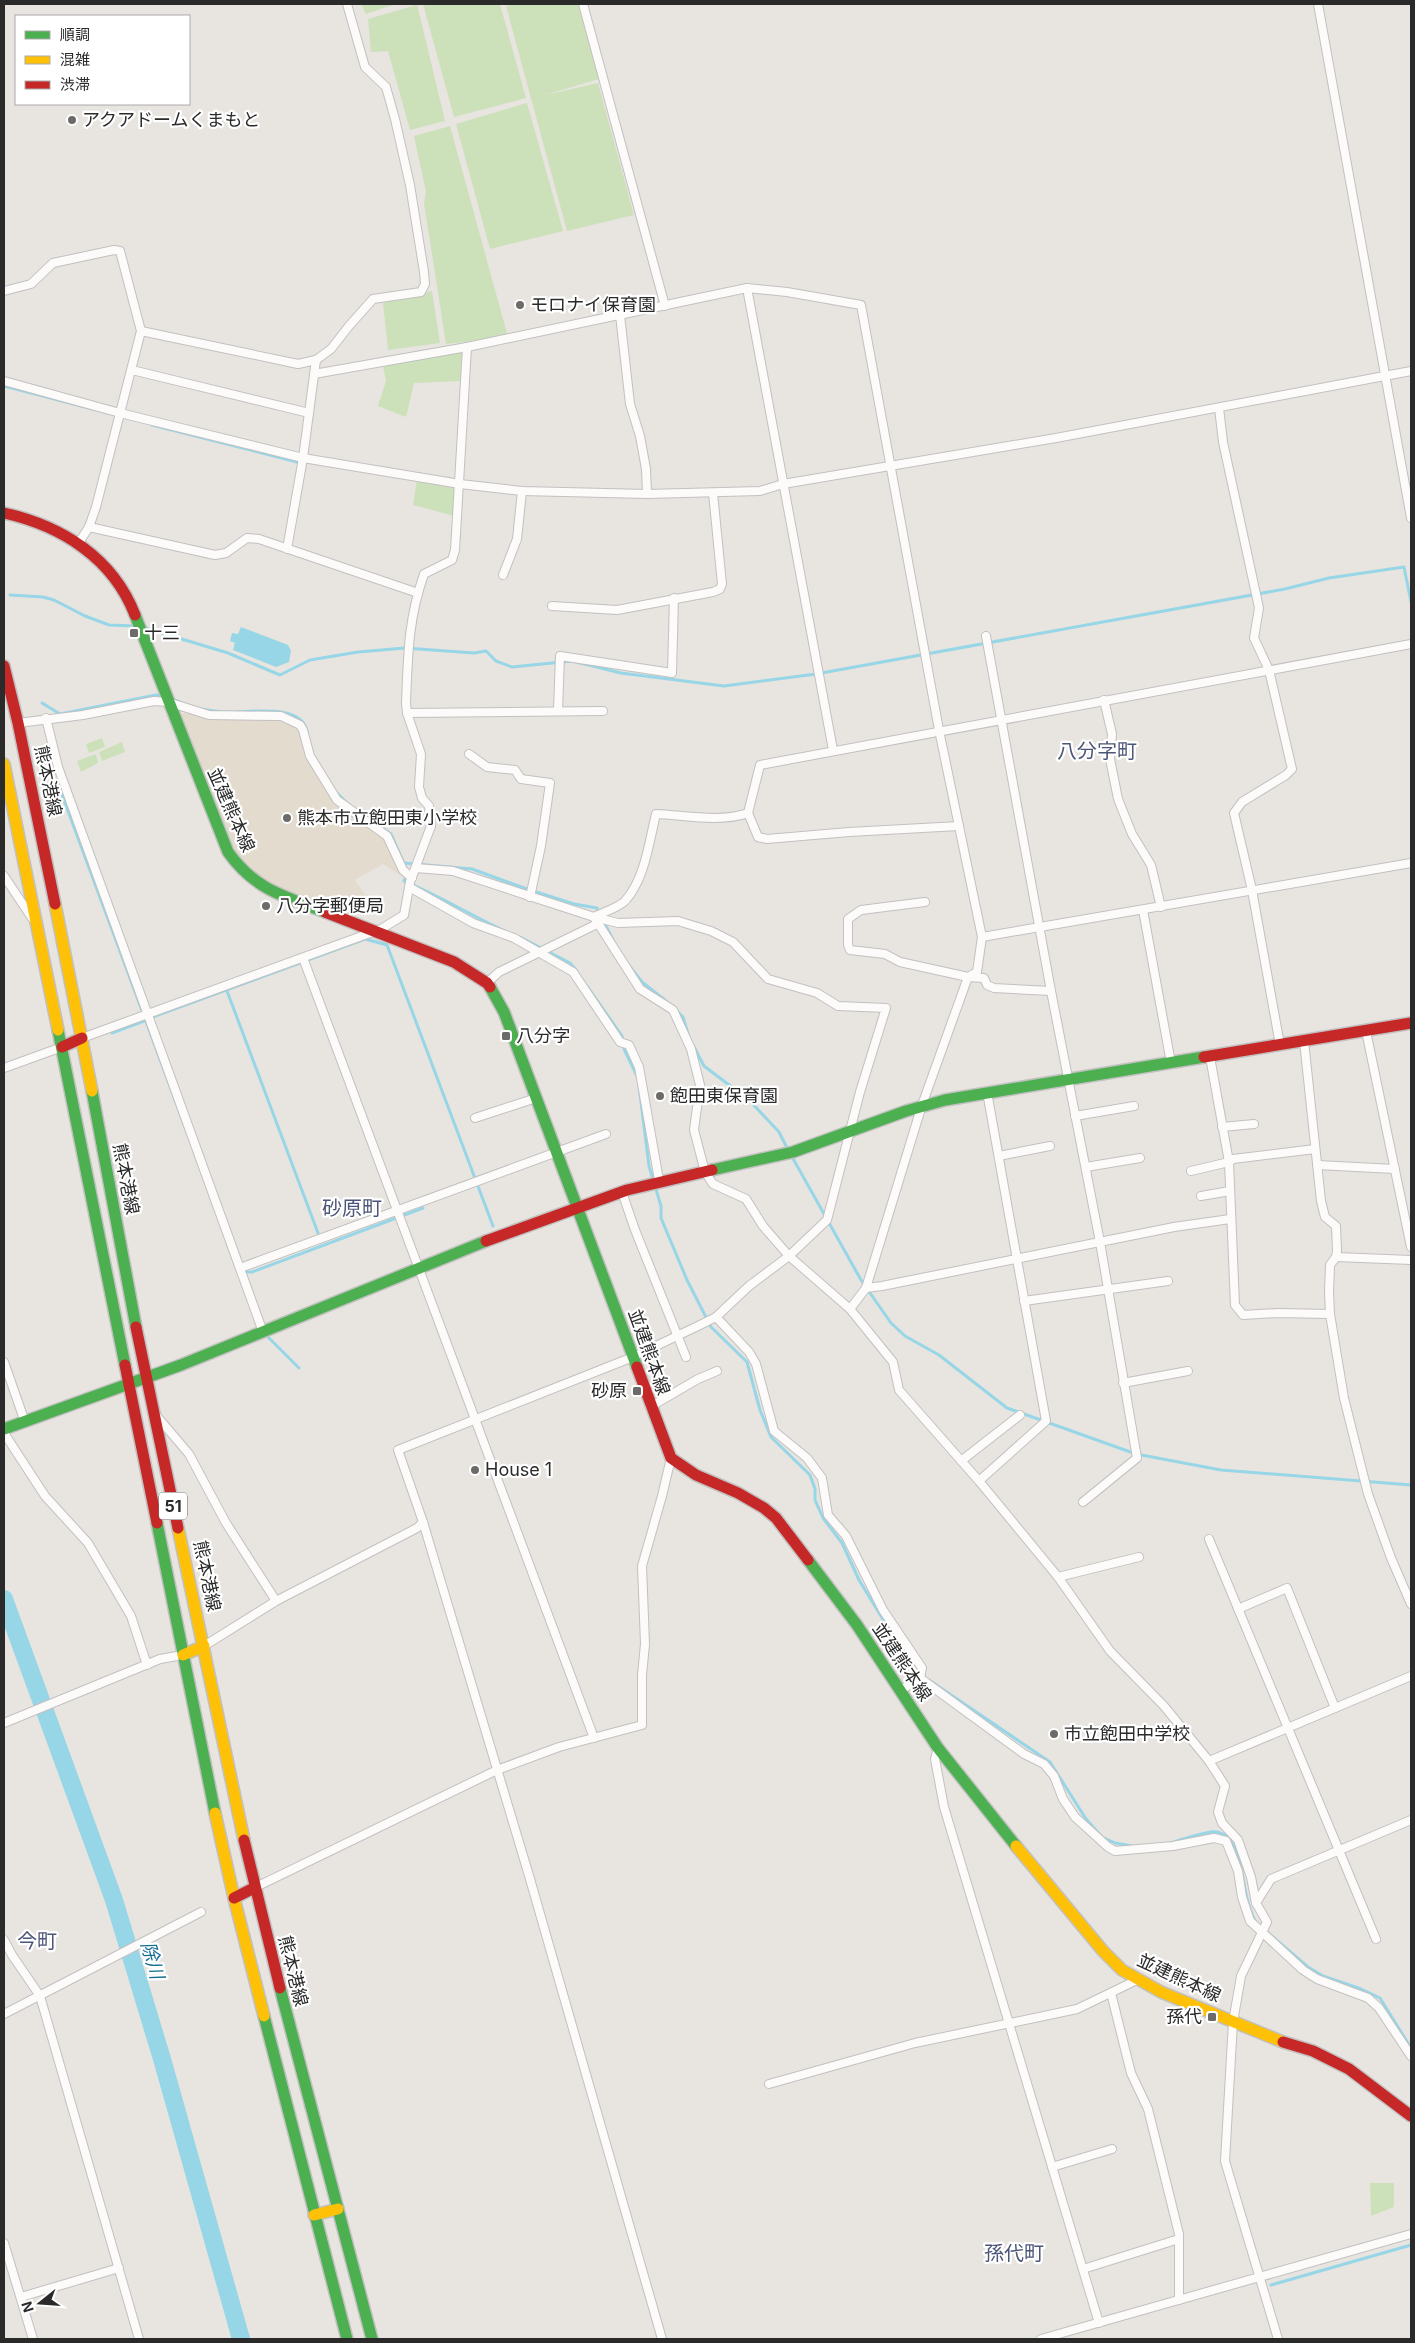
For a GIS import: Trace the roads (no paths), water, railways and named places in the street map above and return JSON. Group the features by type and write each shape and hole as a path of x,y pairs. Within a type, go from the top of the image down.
{"main road":[{"name":"並建熊本線","path":"4,513 42,523 95,556 132,606 224,846 235,864 245,874 264,888 454,962 487,983 500,1004 633,1357 650,1407 671,1458 688,1472 758,1502 776,1518 846,1610 938,1748 984,1808 1103,1951 1122,1970 1137,1980 1233,2022 1313,2051 1348,2069 1411,2116"},
{"name":"熊本港線","path":"4,666 18,723 82,1038 152,1410 204,1646 254,1888 372,2339"},
{"name":"熊本港線","path":"4,764 183,1655 234,1898 347,2339"},
{"path":"4,1431 146,1379 420,1268 577,1208 659,1180 775,1157 851,1132 922,1105 987,1092 1171,1064 1411,1023"},
{"path":"62,1047 82,1038"},
{"path":"183,1655 204,1646"},
{"path":"234,1898 254,1888"},
{"path":"314,2215 338,2209"}],"street":[{"path":"141,331 298,364 316,360 331,349 348,326 373,299 421,292 425,284 410,185 395,119 386,87 365,67 347,4"},
{"path":"582,4 665,306"},
{"path":"1318,4 1411,518"},
{"path":"4,291 31,284 53,263 114,250 120,251 141,331 89,527 78,544"},
{"path":"314,374 467,347 747,288 787,292 861,305 939,730 982,938 977,972 968,977 922,1105 866,1288 850,1309"},
{"path":"747,288 833,750"},
{"path":"620,315 630,404 640,436 646,469 647,494"},
{"path":"82,1038 373,932 393,924 404,915 412,878 431,826 430,806 422,798 420,787 421,754 407,713 410,627 424,574 452,560 455,550 467,347"},
{"path":"287,549 303,458 316,360"},
{"path":"132,370 309,413"},
{"path":"4,381 120,413 303,458 460,484 522,491 647,494 760,491 784,484 1056,438 1411,371"},
{"path":"1219,408 1223,442 1258,608 1254,638 1270,670 1292,769 1286,775 1242,802 1234,813 1252,890 1280,1045"},
{"path":"503,575 517,539 522,491"},
{"path":"552,606 617,610 714,592 720,589 722,584 713,493"},
{"path":"89,527 215,555 226,553 247,538 260,540 418,593"},
{"path":"558,710 560,656 672,672 674,598"},
{"path":"986,636 1041,928 1067,1079 1100,1242 1137,1458 1083,1502"},
{"path":"959,826 849,832 768,840 758,837 748,813 760,766 939,730 1411,644"},
{"path":"1104,700 1112,734 1110,759 1118,799 1132,834 1151,865 1161,907"},
{"path":"18,723 46,718 83,715 154,701 168,702 209,715 281,716 300,725 310,756 338,800 387,836 403,870 412,878"},
{"path":"407,713 603,710"},
{"path":"46,718 58,767 263,1332"},
{"path":"469,754 487,767 515,770 522,779 550,783 541,846 530,898"},
{"path":"487,983 499,972 540,952 624,902 642,870 656,814 737,817 748,813"},
{"path":"982,938 1411,863"},
{"path":"416,868 453,871 596,920 618,923 678,921 711,931 733,942 768,979 817,993 838,1006 886,1008 826,1220 788,1256 749,1286 716,1317 633,1357 398,1450 423,1522 530,1879 662,2339"},
{"path":"4,876 36,923"},
{"path":"409,888 473,923 514,938 573,972 620,1042 629,1045 639,1067 659,1180"},
{"path":"925,902 861,910 848,919 848,945 850,950 885,954 900,962 968,977 984,978 987,985 994,988 1051,991"},
{"path":"1143,910 1171,1064"},
{"path":"596,920 640,989 673,1010 691,1049 700,1085 694,1130 705,1172 714,1184 746,1199 763,1226 788,1256 850,1309 893,1362 898,1390 979,1481 1058,1577 1110,1651 1164,1706 1209,1762 1225,1786 1218,1812 1222,1824 1238,1840 1256,1903 1267,1922 1241,1976 1233,2022 1224,2161 1278,2339"},
{"path":"303,958 477,1418 594,1738"},
{"path":"1366,1031 1395,1169 1408,1220 1411,1247"},
{"path":"1304,1042 1323,1211 1325,1217 1336,1226 1336,1258 1330,1265 1330,1314 1344,1398 1358,1460 1391,1558 1411,1604"},
{"path":"4,1068 62,1047"},
{"path":"1210,1057 1229,1162 1235,1305 1243,1315 1330,1314"},
{"path":"979,1481 1046,1421 987,1092"},
{"path":"475,1118 536,1098"},
{"path":"1075,1116 1134,1106"},
{"path":"1222,1127 1254,1124"},
{"path":"240,1268 606,1134"},
{"path":"999,1156 1050,1146"},
{"path":"1191,1170 1229,1162 1233,1159 1315,1150"},
{"path":"1086,1167 1140,1158"},
{"path":"1317,1165 1395,1169"},
{"path":"1201,1196 1230,1191"},
{"path":"622,1192 635,1230 686,1357"},
{"path":"866,1288 1174,1227 1230,1219"},
{"path":"1336,1258 1411,1260"},
{"path":"1024,1301 1168,1281"},
{"path":"716,1317 749,1352 756,1364 774,1431 807,1458 822,1478 828,1516 846,1536 883,1610 922,1668 920,1678 901,1690"},
{"path":"4,1362 25,1422"},
{"path":"650,1407 698,1379 717,1371"},
{"path":"1123,1383 1188,1371"},
{"path":"152,1410 189,1454 226,1523 276,1600"},
{"path":"961,1461 1020,1415"},
{"path":"4,1431 45,1496 88,1543 132,1616 147,1665"},
{"path":"254,1888 497,1770 559,1747 642,1725 642,1675 645,1644 642,1566 671,1458"},
{"path":"204,1646 276,1600 417,1528 423,1522"},
{"path":"1209,1539 1376,1939"},
{"path":"1058,1577 1139,1556"},
{"path":"1238,1608 1287,1588 1335,1708"},
{"path":"4,1724 160,1659 183,1655"},
{"path":"1209,1762 1411,1676"},
{"path":"920,1678 1024,1754 1044,1764 1054,1776 1063,1799 1075,1817 1115,1851 1173,1846 1214,1838 1226,1841 1238,1870 1246,1911 1250,1921 1303,1970 1317,1979 1368,1998 1379,2008 1411,2056"},
{"path":"938,1748 935,1759 944,1806 1099,2323"},
{"path":"1256,1903 1272,1879 1411,1820"},
{"path":"4,2014 201,1912"},
{"path":"4,1940 40,1996 139,2339"},
{"path":"769,2084 915,2043 1077,2009 1137,1980"},
{"path":"1111,1993 1131,2073 1148,2109 1179,2239 1178,2300"},
{"path":"1052,2167 1112,2148"},
{"path":"1041,2339 1411,2234"},
{"path":"1083,2269 1179,2239"},
{"path":"4,2243 33,2339"},
{"path":"21,2297 119,2268"}],"water":[{"path":"241,627 288,645 291,651 289,662 276,667 233,650 235,643 230,641 232,633 238,634"}],"waterway":[{"path":"4,386 93,409"},
{"path":"152,425 297,462"},
{"path":"142,627 228,653 280,675 310,660 358,652 405,648 474,653 486,651 496,661 512,667 572,661 621,673 724,686 816,674 1285,589 1329,578 1404,567 1411,602"},
{"path":"10,595 43,597 54,600 85,616 109,625 136,626"},
{"path":"42,703 60,714 156,695 163,696"},
{"path":"169,698 182,703"},
{"path":"200,709 224,712 273,711 284,713 295,716 302,722 307,731"},
{"path":"58,784 187,1132"},
{"path":"336,792 346,802"},
{"path":"367,817 391,834 407,870"},
{"path":"404,863 472,869 574,904 597,908 599,913"},
{"path":"406,876 404,881 507,932"},
{"path":"603,920 615,944"},
{"path":"520,937 570,963 576,970"},
{"path":"150,1018 365,939 387,945 493,1226"},
{"path":"631,968 642,982 666,1001"},
{"path":"587,986 622,1036 624,1049 638,1078 649,1166 661,1206 661,1218 687,1280 711,1327 747,1362 760,1410 771,1437 810,1475 815,1489 815,1500 823,1518 842,1543 859,1580 915,1672 920,1674"},
{"path":"227,991 318,1233"},
{"path":"676,1010 683,1017 689,1037"},
{"path":"112,1033 144,1021"},
{"path":"693,1045 704,1066 749,1100 779,1132 788,1150"},
{"path":"791,1155 861,1280 891,1323 905,1336 939,1355 1007,1408 1136,1454 1221,1470 1411,1485"},
{"path":"241,1272 252,1272 423,1208"},
{"path":"266,1335 299,1368"},
{"name":"除川","path":"4,1599 114,1900 162,2059 241,2339"},
{"path":"929,1680 1050,1762 1086,1819 1102,1837 1115,1843 1132,1846"},
{"path":"1170,1843 1211,1832 1220,1833 1228,1838 1238,1855 1248,1901 1256,1923"},
{"path":"1267,1932 1308,1967 1323,1976 1361,1989 1380,1998 1411,2048"},
{"path":"1271,2285 1411,2245"}],"place":[{"name":"アクアドームくまもと","path":"72,120"},
{"name":"モロナイ保育園","path":"520,305"},
{"name":"十三","path":"134,633"},
{"name":"熊本市立飽田東小学校","path":"287,818"},
{"name":"八分字郵便局","path":"266,906"},
{"name":"八分字","path":"506,1036"},
{"name":"飽田東保育園","path":"660,1096"},
{"name":"砂原","path":"637,1391"},
{"name":"House 1","path":"475,1470"},
{"name":"市立飽田中学校","path":"1054,1734"},
{"name":"孫代","path":"1212,2017"}],"district":[{"name":"八分字町","path":"1097,751"},
{"name":"砂原町","path":"352,1208"},
{"name":"今町","path":"37,1941"},
{"name":"孫代町","path":"1014,2253"}]}
